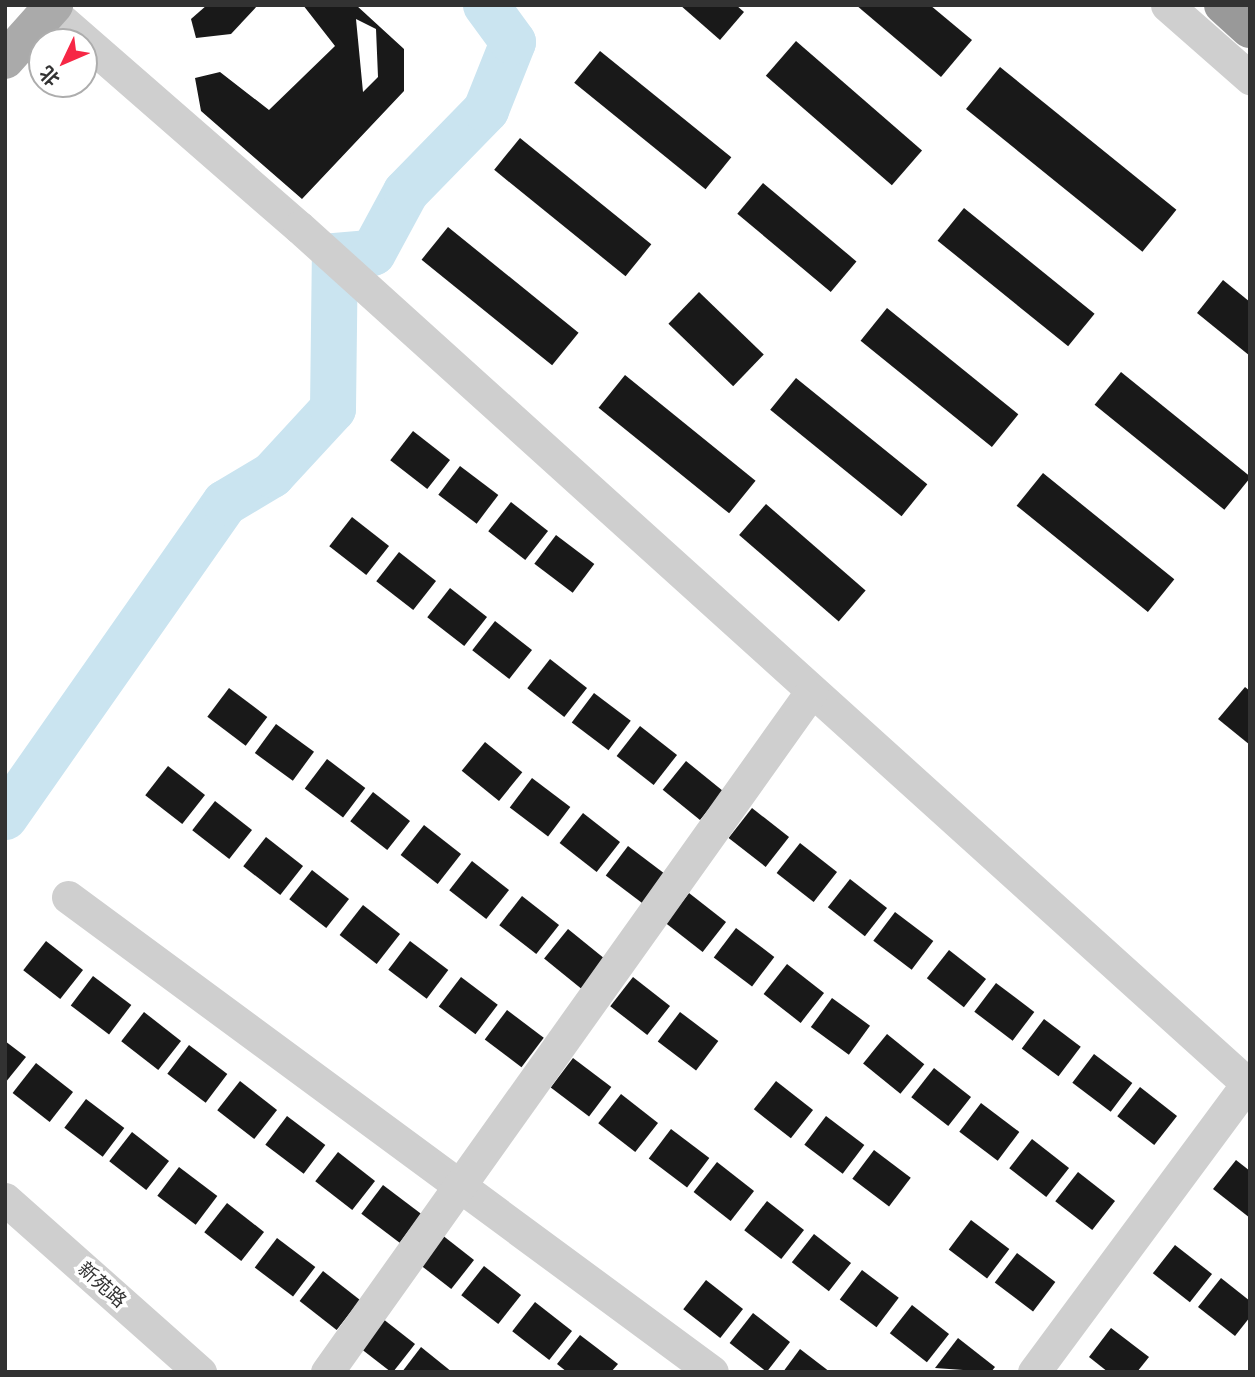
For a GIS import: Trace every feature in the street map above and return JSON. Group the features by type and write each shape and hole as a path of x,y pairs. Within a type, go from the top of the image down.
{"highway":[{"path":"1223,5 1250,29"}],"main road":[{"path":"5,60 52,8"}],"street":[{"path":"1167,5 1250,78"},
{"path":"52,8 299,227 406,330 1248,1085 1034,1372"},
{"path":"327,1372 811,692"},
{"path":"68,897 712,1372"},
{"name":"新苑路","path":"5,1199 200,1372"}],"building":[{"path":"207,5 258,5 231,34 196,38 191,19"},
{"path":"303,5 356,5 404,49 404,91 302,199 201,111 195,78 220,72 269,110 335,46","holes":["356,19 376,29 378,77 363,92"]},
{"path":"680,5 736,5 744,12 720,40"},
{"path":"856,5 930,5 972,40 941,77"},
{"path":"796,41 922,151 892,185 766,76"},
{"path":"600,51 731,157 706,189 574,83"},
{"path":"1000,67 1176,210 1142,252 966,109"},
{"path":"520,138 651,244 626,276 494,170"},
{"path":"763,183 856,261 831,292 737,214"},
{"path":"964,208 1095,314 1068,346 938,241"},
{"path":"448,227 579,333 552,365 422,260"},
{"path":"1223,280 1250,302 1250,356 1197,313"},
{"path":"699,292 764,355 733,386 668,324"},
{"path":"887,308 1018,414 992,447 861,341"},
{"path":"1121,372 1250,476 1224,510 1095,405"},
{"path":"625,375 756,481 729,513 599,408"},
{"path":"796,378 927,484 902,516 770,410"},
{"path":"413,431 450,460 427,489 390,460"},
{"path":"460,466 498,495 477,524 438,495"},
{"path":"1043,473 1174,579 1148,612 1017,506"},
{"path":"511,502 548,531 525,560 488,531"},
{"path":"766,504 866,591 839,622 739,535"},
{"path":"352,517 389,546 366,575 329,546"},
{"path":"556,535 594,564 573,593 534,564"},
{"path":"399,552 436,581 413,610 376,581"},
{"path":"450,588 487,617 464,646 427,617"},
{"path":"495,621 532,650 509,679 472,650"},
{"path":"550,659 587,688 564,717 527,688"},
{"path":"1245,687 1250,691 1250,745 1218,719"},
{"path":"229,688 267,717 246,746 207,717"},
{"path":"594,693 631,721 608,750 572,723"},
{"path":"276,724 314,752 293,781 255,753"},
{"path":"640,726 677,755 654,785 617,756"},
{"path":"485,742 522,772 499,801 462,771"},
{"path":"327,759 365,788 343,817 305,789"},
{"path":"686,761 723,791 700,820 663,790"},
{"path":"168,766 205,795 182,824 145,795"},
{"path":"532,778 570,807 548,836 510,808"},
{"path":"373,792 410,821 387,850 350,821"},
{"path":"215,801 252,830 229,859 192,830"},
{"path":"752,808 789,837 766,867 729,838"},
{"path":"583,813 620,842 597,872 560,843"},
{"path":"424,825 461,854 438,884 401,855"},
{"path":"266,837 303,866 280,895 243,866"},
{"path":"800,843 837,872 814,902 777,873"},
{"path":"628,846 666,875 644,904 606,876"},
{"path":"472,861 509,890 486,919 449,890"},
{"path":"312,870 349,899 326,928 289,899"},
{"path":"850,879 887,908 865,936 828,907"},
{"path":"689,893 726,922 703,952 666,923"},
{"path":"522,896 559,925 536,954 499,925"},
{"path":"363,905 400,934 377,964 340,935"},
{"path":"895,912 933,941 912,970 873,941"},
{"path":"736,928 774,957 752,986 714,958"},
{"path":"568,929 605,959 581,989 544,959"},
{"path":"46,941 83,970 60,999 23,970"},
{"path":"410,941 448,970 427,999 388,970"},
{"path":"949,950 986,979 964,1007 927,978"},
{"path":"787,964 824,993 801,1023 764,994"},
{"path":"93,976 131,1005 109,1034 71,1006"},
{"path":"461,977 498,1005 475,1034 439,1007"},
{"path":"633,977 670,1006 647,1035 610,1006"},
{"path":"996,983 1034,1012 1013,1041 974,1012"},
{"path":"832,998 870,1026 849,1055 811,1027"},
{"path":"507,1010 544,1038 521,1067 485,1040"},
{"path":"144,1012 181,1041 158,1070 121,1041"},
{"path":"680,1012 718,1041 696,1070 658,1042"},
{"path":"1044,1019 1081,1047 1058,1076 1022,1049"},
{"path":"887,1034 924,1064 900,1094 863,1064"},
{"path":"5,1041 26,1057 5,1083"},
{"path":"189,1045 227,1074 206,1103 167,1074"},
{"path":"1094,1054 1132,1083 1111,1112 1072,1083"},
{"path":"573,1058 611,1087 589,1116 551,1088"},
{"path":"36,1063 73,1092 50,1122 13,1093"},
{"path":"934,1068 971,1097 948,1126 911,1097"},
{"path":"240,1081 277,1110 254,1139 217,1110"},
{"path":"776,1081 813,1110 791,1138 754,1109"},
{"path":"1140,1087 1177,1116 1154,1145 1117,1116"},
{"path":"621,1094 658,1123 635,1152 598,1123"},
{"path":"86,1099 124,1128 103,1157 64,1128"},
{"path":"981,1103 1019,1132 998,1161 959,1132"},
{"path":"287,1116 325,1145 304,1174 265,1145"},
{"path":"826,1116 864,1145 843,1174 804,1145"},
{"path":"671,1129 709,1158 687,1187 649,1159"},
{"path":"132,1132 169,1161 146,1190 109,1161"},
{"path":"1032,1139 1069,1168 1046,1197 1009,1168"},
{"path":"874,1150 911,1178 889,1206 852,1179"},
{"path":"338,1152 375,1181 352,1210 315,1181"},
{"path":"1236,1160 1250,1171 1250,1218 1213,1189"},
{"path":"717,1162 754,1191 731,1221 694,1192"},
{"path":"179,1167 217,1196 196,1225 157,1196"},
{"path":"1078,1172 1115,1201 1092,1230 1055,1201"},
{"path":"383,1185 421,1214 400,1243 361,1214"},
{"path":"767,1201 804,1230 781,1259 744,1230"},
{"path":"227,1203 264,1232 241,1261 204,1232"},
{"path":"971,1220 1009,1249 987,1278 949,1250"},
{"path":"437,1231 474,1260 451,1289 414,1260"},
{"path":"814,1234 851,1263 829,1291 792,1262"},
{"path":"277,1238 315,1267 293,1296 255,1268"},
{"path":"1175,1245 1212,1274 1190,1302 1153,1273"},
{"path":"1017,1253 1055,1282 1033,1311 995,1283"},
{"path":"484,1266 521,1295 498,1324 461,1295"},
{"path":"862,1270 899,1298 876,1327 840,1300"},
{"path":"323,1271 360,1300 337,1330 300,1301"},
{"path":"1221,1278 1250,1301 1250,1317 1235,1336 1198,1307"},
{"path":"706,1280 743,1309 720,1338 683,1309"},
{"path":"535,1302 572,1331 549,1360 512,1331"},
{"path":"912,1305 949,1334 927,1362 890,1333"},
{"path":"753,1313 790,1342 767,1372 730,1343"},
{"path":"378,1315 415,1344 393,1372 355,1344"},
{"path":"1111,1328 1149,1357 1137,1372 1108,1372 1089,1357"},
{"path":"580,1335 618,1364 611,1372 567,1372 557,1364"},
{"path":"958,1338 995,1367 991,1372 935,1368"},
{"path":"421,1347 452,1372 402,1372"},
{"path":"800,1349 830,1372 783,1372"}],"waterway":[{"path":"5,817 225,503 272,475 333,409 335,256 373,253 406,192 486,110 513,42 486,5"}]}
